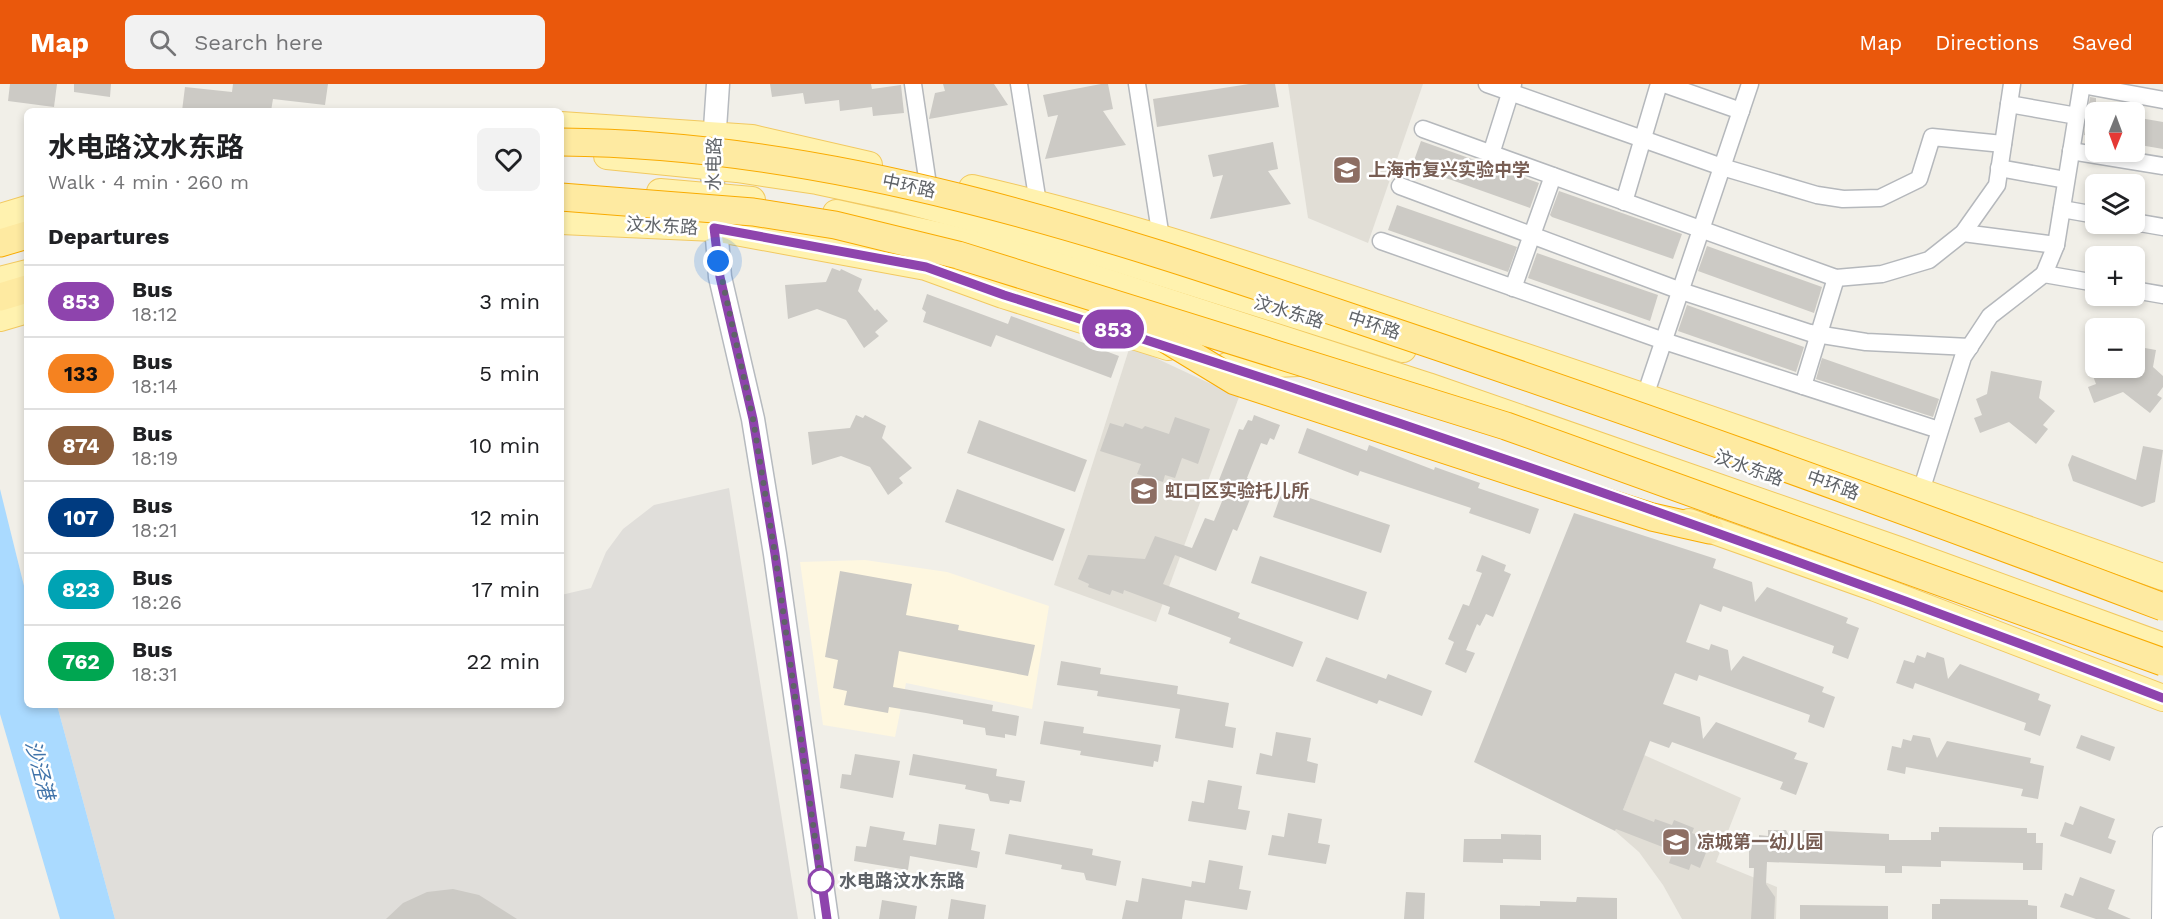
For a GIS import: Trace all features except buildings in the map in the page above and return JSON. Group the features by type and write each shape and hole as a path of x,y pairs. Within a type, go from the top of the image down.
{"highway":[{"name":"中环路","path":"564,142 764,158 851,173 981,201 1114,240 1520,374 1914,514 2163,607"},
{"path":"564,197 753,212 835,225 958,255 1506,426 2163,662"},
{"path":"0,243 24,236"},
{"path":"0,297 24,290"},
{"path":"1096,297 1235,381 1562,489 1652,517 1710,530"}],"main road":[{"name":"水电路","path":"718,84 712,166 714,228 720,277 753,419 775,554 827,919"},
{"name":"汶水东路","path":"564,125 753,138 1038,203 1254,267 1645,396 2163,577"},
{"name":"汶水东路","path":"564,155 603,155 712,166 817,181 992,222 1077,246 1359,334 1680,444 2163,621"},
{"name":"汶水东路","path":"564,184 713,195 853,216 945,237 1057,267 1349,360 1569,434 2163,646"},
{"path":"0,217 24,211"},
{"name":"汶水东路","path":"564,221 714,228 926,267 1004,295 1540,469 1875,588 2163,698"},
{"path":"945,237 1004,295"},
{"path":"0,255 24,248"},
{"path":"1254,267 1359,334"},
{"path":"0,280 24,274"},
{"path":"0,318 24,311"},
{"path":"1227,366 1349,360"},
{"path":"1680,444 1753,433"}],"street":[{"path":"913,84 927,178"},
{"path":"1019,84 1038,203"},
{"path":"1137,84 1161,238"},
{"path":"1487,84 1511,88 1642,139 1722,167 1818,195 1843,199 1880,198 1919,178 1932,137 2003,144"},
{"path":"1624,201 1659,84"},
{"path":"1664,84 1741,111"},
{"path":"1645,396 1750,84"},
{"path":"1423,129 1836,278 1882,274 1929,260 1963,233 1997,185 2012,84"},
{"path":"1921,491 1963,357 1990,316 2044,274 2056,245 2082,85 2163,100"},
{"path":"1491,154 1511,88"},
{"path":"2008,104 2077,116"},
{"path":"2071,151 2163,166"},
{"path":"2000,168 2067,180"},
{"path":"1513,288 1553,176"},
{"path":"1400,186 1681,291 1819,334 1866,342 1970,347"},
{"path":"2062,209 2085,213"},
{"path":"2145,224 2163,227"},
{"path":"1963,233 2056,245"},
{"path":"1381,241 1664,340 1939,430"},
{"path":"2044,274 2085,281"},
{"path":"1803,386 1836,278"},
{"path":"2145,292 2163,295"},
{"path":"1136,336 1230,387 1566,502 1653,529 1710,530"},
{"path":"2162,919 2163,837"}],"shaded area":[{"name":"上海市复兴实验中学","path":"1288,84 1423,84 1368,243 1308,218"},
{"name":"虹口区实验托儿所","path":"1130,346 1239,397 1156,622 1054,585"},
{"path":"729,488 798,919 115,919 58,708 564,708 564,594 591,588 606,552 623,529 654,505"},
{"path":"865,560 947,572 1049,606 1032,709 906,683 895,737 823,725 800,562"},
{"name":"凉城第一幼儿园","path":"1644,755 1741,798 1716,862 1777,887 1776,919 1682,919 1663,885 1639,852 1615,831"}],"water":[{"name":"沙泾港","path":"0,489 24,586 24,708 58,708 115,919 60,919 0,714"}],"bus line":[{"name":"853","path":"827,919 775,554 753,419 720,277 714,228 926,267 1004,295 1540,469 1875,588 2163,698"}],"place":[{"name":"上海市复兴实验中学","path":"1347,170"},
{"name":"虹口区实验托儿所","path":"1144,491"},
{"name":"凉城第一幼儿园","path":"1676,842"},
{"name":"水电路汶水东路","path":"821,881"}],"route":[{"path":"718,261 753,419 775,554 821,881"}]}
